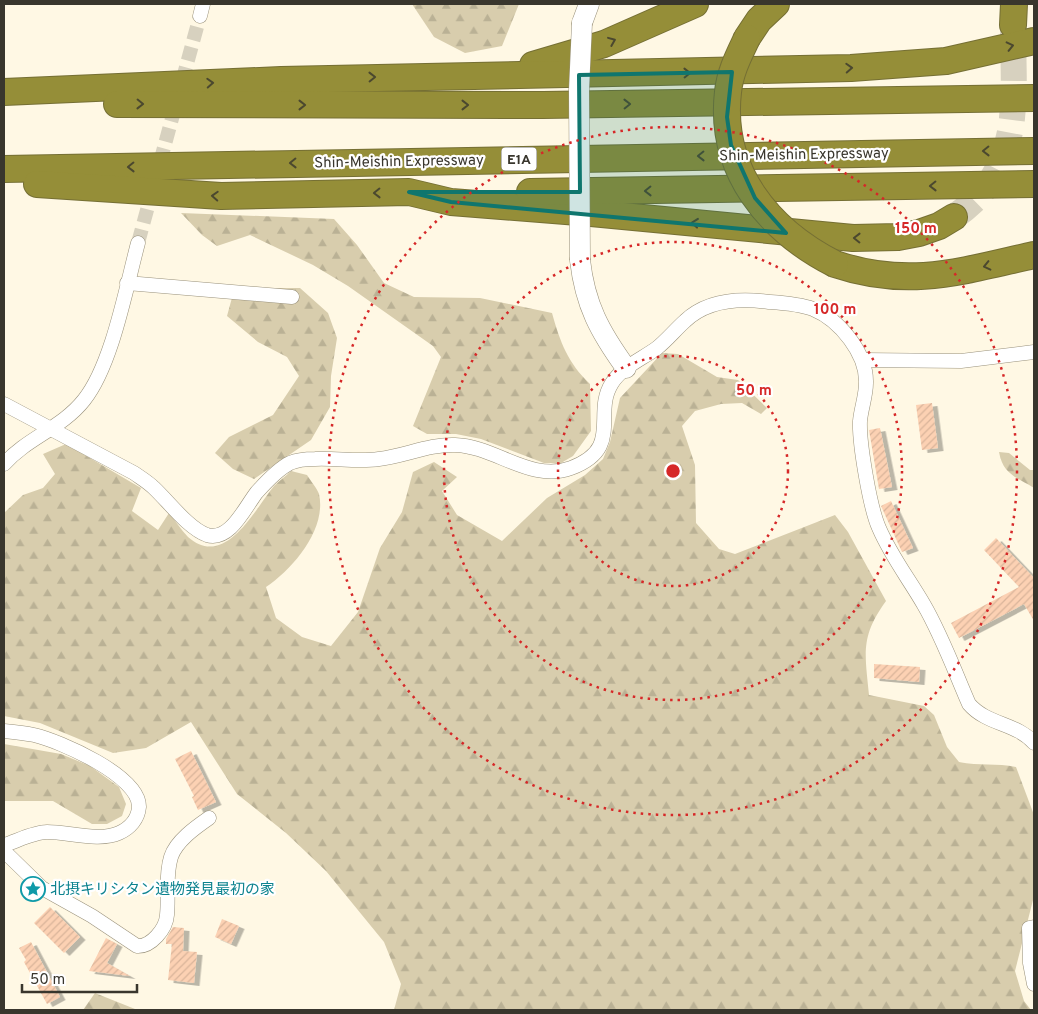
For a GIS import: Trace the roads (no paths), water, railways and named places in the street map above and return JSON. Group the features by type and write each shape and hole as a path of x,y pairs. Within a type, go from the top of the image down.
{"highway":[{"path":"428,76 494,70 564,57 640,30 695,4"},
{"path":"776,4 759,20 747,38 734,64 727,99 727,117 731,145 741,174 755,198 772,220 810,251 835,264 862,273 891,277 920,278 953,273 1034,255"},
{"path":"4,92 281,80 851,68 946,61 1034,41"},
{"path":"4,102 543,105 1034,98"},
{"name":"Shin-Meishin Expressway","path":"4,169 1034,151"},
{"path":"4,183 221,196 409,192 595,192 1034,184"},
{"path":"409,192 451,202 591,213 854,238 898,237 919,233 939,226 954,217"}],"street":[{"path":"589,4 582,23 579,90 580,260 583,286 592,312 602,335 626,368"},
{"path":"4,464 33,439 53,429 84,401 103,368 138,243"},
{"path":"127,283 292,297"},
{"path":"4,404 134,473 153,486 196,529 207,535 218,536 229,529 257,492 273,476 288,464 301,460 378,460 430,448 455,445 500,455 528,468 548,473 567,470 591,458 600,446 605,433 606,394 613,381 626,368 655,349 676,332 686,320 718,303 743,299 790,304 814,310 834,322 852,341 863,360 866,382 860,423 862,450 877,526 906,578 925,606 969,704 978,714 989,721 1023,732 1034,743"},
{"path":"863,360 960,361 1034,352"},
{"path":"4,731 35,735 102,764 131,787 139,801 138,814 131,826 118,834 94,836 45,832 4,845"},
{"path":"4,851 42,888 92,916 137,946 142,946 147,945 155,937 167,917 166,888 171,856 176,847 209,818"},
{"path":"1034,927 1029,928 1028,945 1034,984"}],"tunnel":[{"path":"138,243 200,16"},
{"path":"954,217 977,198 993,177 1004,155 1010,131 1013,106 1013,25"}],"place":[{"name":"北摂キリシタン遺物発見最初の家","path":"33,889"}]}
